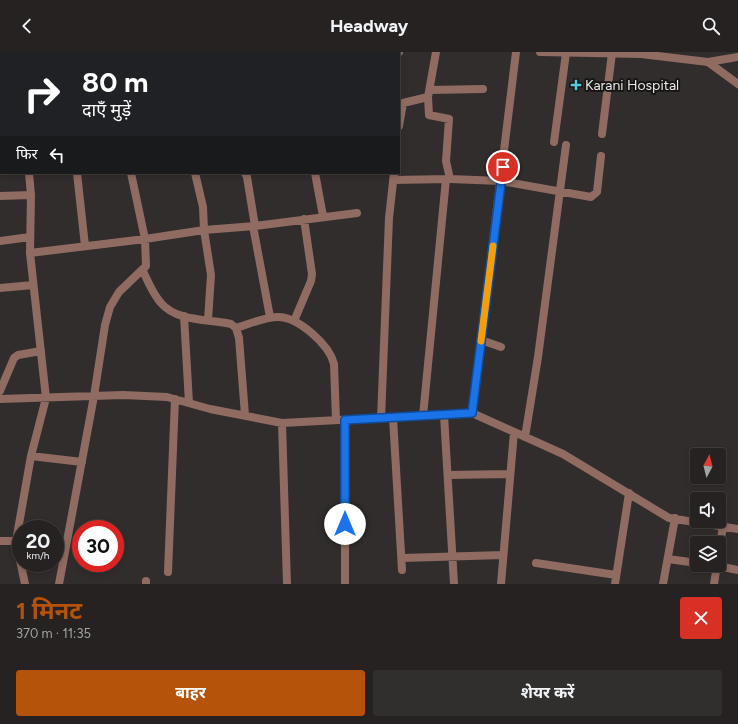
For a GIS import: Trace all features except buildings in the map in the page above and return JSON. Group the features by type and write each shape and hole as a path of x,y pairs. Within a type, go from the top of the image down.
{"street":[{"path":"304,52 399,52"},
{"path":"423,416 448,179 446,161 449,119 429,115 429,94 436,52"},
{"path":"472,413 516,52"},
{"path":"540,52 641,54 708,62 736,55"},
{"path":"554,142 566,52"},
{"path":"602,134 612,53"},
{"path":"708,62 738,84"},
{"path":"400,121 404,103 429,94 483,89"},
{"path":"525,437 538,357 566,145"},
{"path":"381,419 388,226 393,176 501,181 587,197 594,196 596,192 601,156"},
{"path":"20,520 31,456 46,398 30,253 31,194 29,174"},
{"path":"77,174 85,246"},
{"path":"59,584 94,396 105,325 110,307 119,292 127,283 143,271 147,259 145,240 131,174"},
{"path":"195,174 203,207 204,230 211,285 208,320"},
{"path":"245,174 270,317"},
{"path":"315,174 323,216"},
{"path":"0,196 31,194"},
{"path":"30,253 145,240 204,230 254,226 323,216 357,214"},
{"path":"294,321 311,281 312,274 304,219"},
{"path":"0,241 30,237"},
{"path":"143,271 166,309 184,316 231,324 236,328 239,338 245,416"},
{"path":"0,288 33,285"},
{"path":"184,316 189,403"},
{"path":"236,328 270,317 286,318 294,321 321,342 332,356 336,420"},
{"path":"481,340 500,346"},
{"path":"0,392 14,358 18,355 41,350"},
{"path":"0,399 123,395 167,397 245,416 282,422 381,419 472,413 563,454 669,518 690,520"},
{"path":"168,572 175,399"},
{"path":"444,415 454,556 454,584"},
{"path":"393,418 402,570"},
{"path":"345,420 345,584"},
{"path":"282,422 287,584"},
{"path":"501,584 514,432"},
{"path":"31,456 82,462"},
{"path":"448,475 510,474"},
{"path":"615,584 629,493"},
{"path":"663,584 675,518"},
{"path":"726,526 738,529"},
{"path":"0,541 12,541"},
{"path":"402,558 503,555"},
{"path":"668,559 690,562"},
{"path":"536,563 616,575"},
{"path":"726,567 738,570"},
{"path":"22,572 25,584"},
{"path":"714,584 715,572"}],"slow traffic":[{"path":"481,341 493,246"}],"place":[{"name":"Karani Hospital","path":"576,85"}],"route":[{"path":"345,524 345,420 472,413 503,167"}]}
